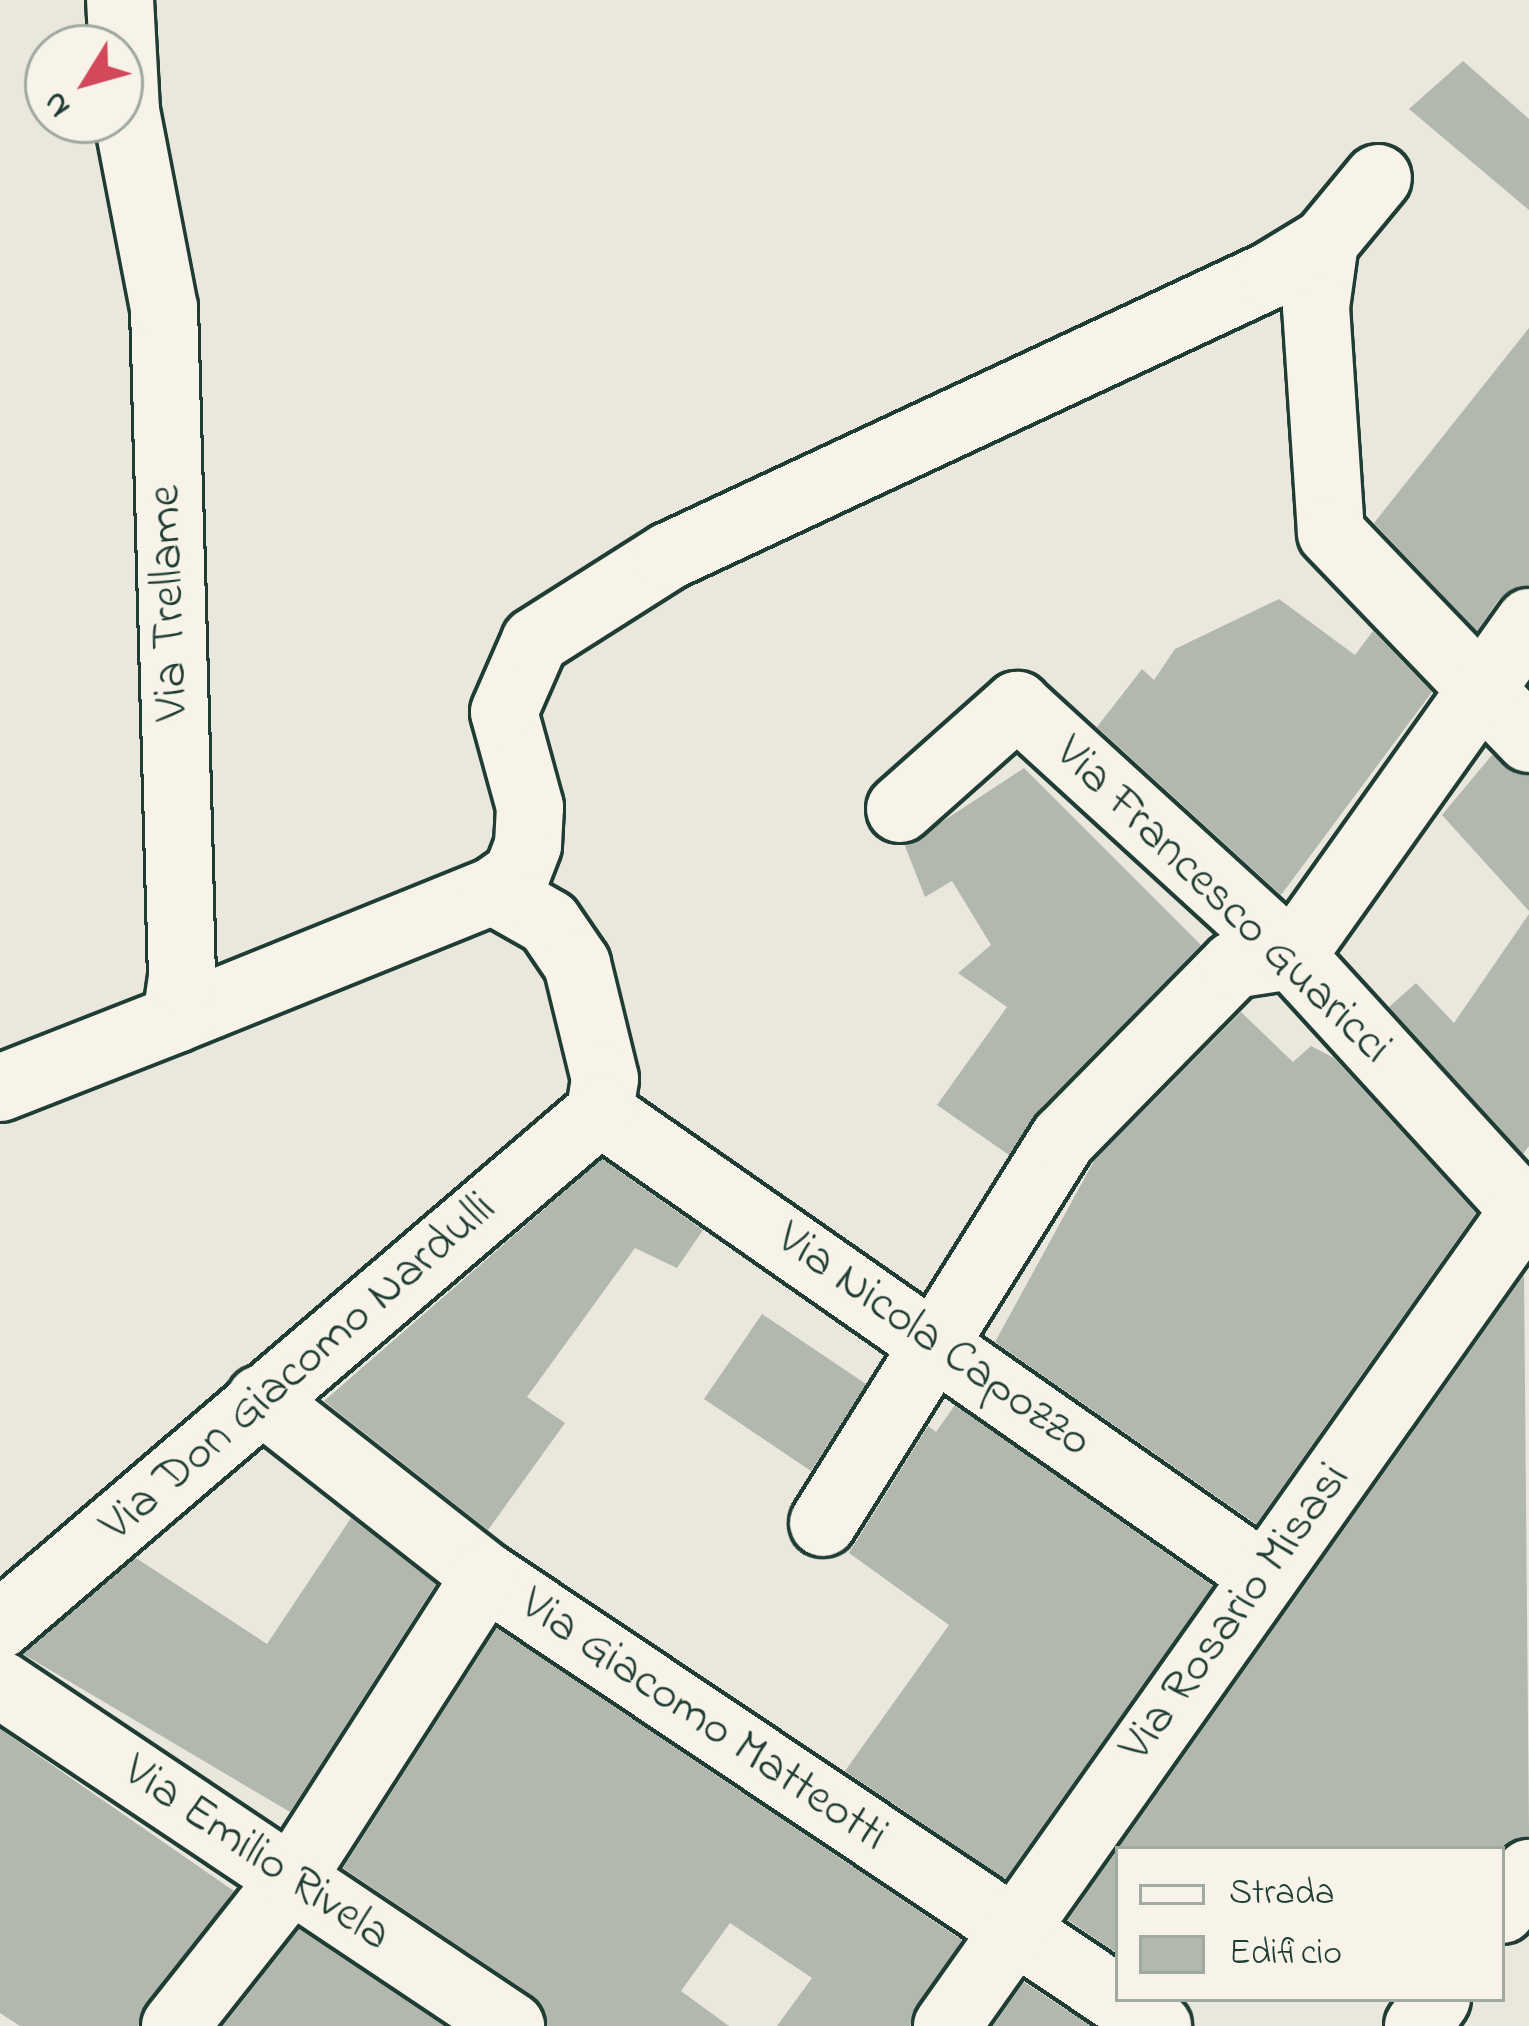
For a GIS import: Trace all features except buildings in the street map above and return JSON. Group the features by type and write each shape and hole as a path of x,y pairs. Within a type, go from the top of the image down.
{"street":[{"name":"Via Trellame","path":"120,0 126,110 164,308 176,1019"},
{"path":"0,1088 493,891 518,874 528,845 530,807 504,712 535,640 670,556 1325,242 1378,178"},
{"path":"1325,242 1316,308 1330,517 1350,554 1529,739"},
{"path":"823,1523 1064,1138 1234,964 1292,956 1529,622"},
{"name":"Via Francesco Guaricci","path":"900,808 1016,705 1292,956 1527,1210"},
{"path":"493,891 549,923 577,964 605,1079 600,1112"},
{"name":"Via Nicola Capozzo","path":"600,1112 938,1341 1263,1575"},
{"name":"Via Don Giacomo Nardulli","path":"0,1625 600,1112"},
{"name":"Via Rosario Misasi","path":"947,2026 1012,1927 1527,1210"},
{"name":"Via Giacomo Matteotti","path":"260,1399 486,1576 1115,1997"},
{"path":"175,2026 292,1878 486,1576"},
{"name":"Via Emilio Rivela","path":"0,1684 512,2026"},
{"path":"1505,1906 1529,1873"},
{"name":"Via Giacomo Matteotti","path":"1123,2002 1158,2026"}]}
